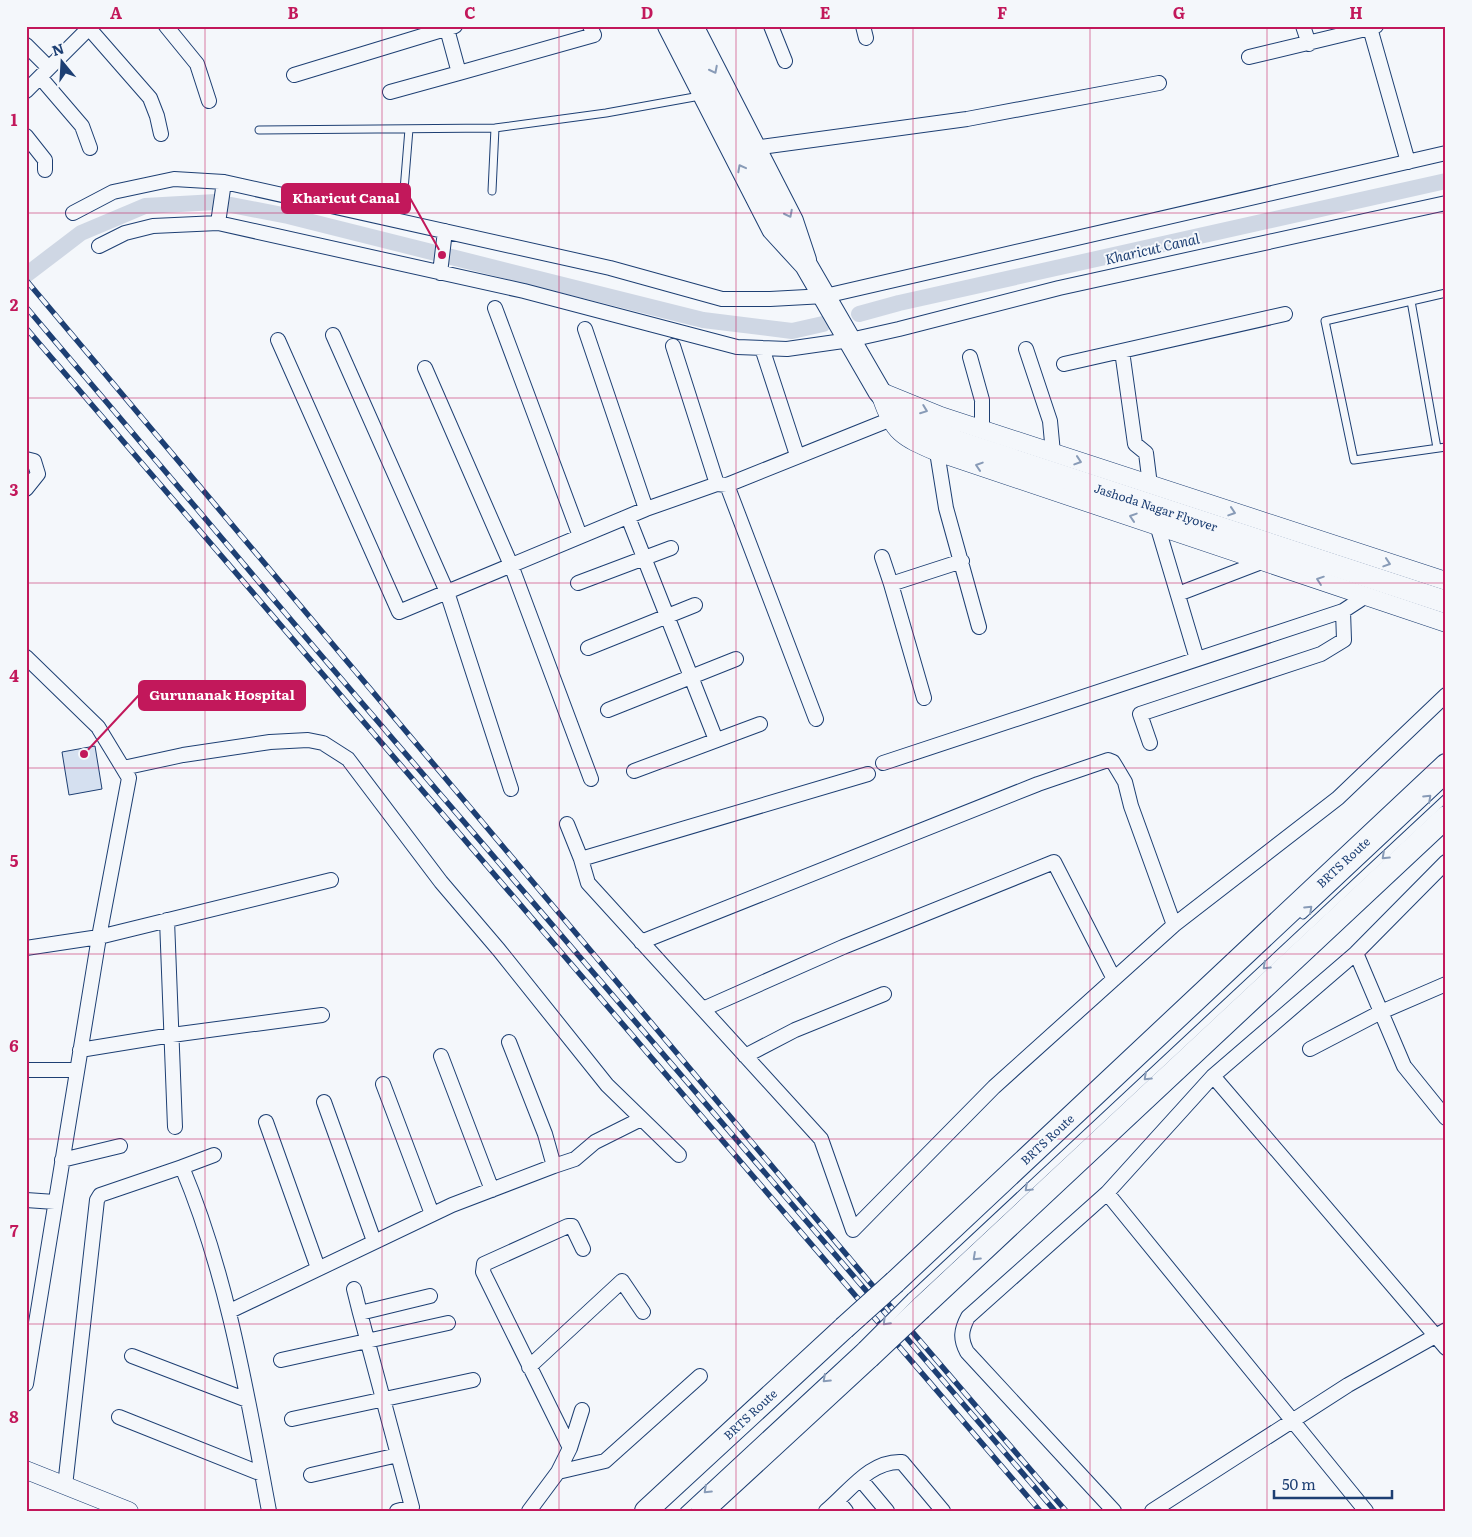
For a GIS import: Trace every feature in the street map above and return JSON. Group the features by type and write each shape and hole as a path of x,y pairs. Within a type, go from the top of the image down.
{"main road":[{"path":"669,26 703,96 773,229 806,265"},
{"path":"692,26 792,221 806,265"},
{"name":"Jashoda Nagar Flyover","path":"806,265 879,391 894,410 896,418 958,442 1446,602"},
{"path":"702,1511 866,1352 909,1295 1446,764"},
{"path":"646,1511 844,1328 909,1295 1446,817"}],"street":[{"path":"166,26 197,64 209,101"},
{"path":"390,92 594,35 590,26"},
{"path":"772,26 785,61"},
{"path":"1303,26 1309,44"},
{"path":"26,91 89,27 150,98 158,116 161,134"},
{"path":"1249,58 1373,27 1408,162"},
{"path":"294,75 451,28 459,73"},
{"path":"26,45 82,126 90,148"},
{"path":"754,148 967,119 1159,82"},
{"path":"26,136 45,160 45,170"},
{"path":"73,213 113,192 174,179 224,185 610,268 722,299 770,299 825,296 1446,153"},
{"path":"218,221 224,185"},
{"path":"99,246 125,233 153,226 218,221 524,291 737,347 788,349 850,340 1059,288 1446,203"},
{"path":"440,273 445,231"},
{"path":"494,308 580,536"},
{"path":"1064,364 1285,314"},
{"path":"585,329 646,509"},
{"path":"332,335 447,592 511,789"},
{"path":"278,340 400,612 646,509 722,484 896,418 901,433 937,452 1446,622"},
{"path":"673,346 722,484 816,719"},
{"path":"762,348 797,455"},
{"path":"1026,349 1050,421 1053,453"},
{"path":"1122,350 1135,444 1146,453 1150,485"},
{"path":"970,357 982,400 984,413 982,430"},
{"path":"425,368 511,565 591,779"},
{"path":"879,391 982,430 1446,581"},
{"path":"937,452 946,508 979,627"},
{"path":"26,459 34,461 38,474 26,489"},
{"path":"628,517 716,740"},
{"path":"1157,525 1198,659"},
{"path":"578,583 671,548"},
{"path":"882,557 924,698"},
{"path":"891,584 962,561"},
{"path":"1178,594 1264,562"},
{"path":"883,763 1343,611 1366,596"},
{"path":"588,648 695,605"},
{"path":"1150,743 1140,714 1320,654 1344,640 1343,611"},
{"path":"608,710 736,659"},
{"path":"26,1384 31,1320 56,1202 99,937 129,778 98,727 29,663"},
{"path":"567,824 581,859 588,884 821,1139 853,1230 994,1087 1174,926 1338,798 1446,695"},
{"path":"634,771 760,724"},
{"path":"123,768 183,755 270,742 308,740 322,744 348,759 441,882 499,950 607,1085 679,1156"},
{"path":"641,942 1038,784 1108,760 1113,762 1125,782 1131,806 1174,926"},
{"path":"581,859 868,774"},
{"path":"703,1009 842,947 1054,862 1114,979"},
{"path":"1114,1511 967,1352 961,1337 962,1328 968,1317 1107,1193 1213,1076 1356,953 1446,862"},
{"path":"26,948 99,937 331,880"},
{"path":"167,920 175,1127"},
{"path":"1356,953 1404,1066 1446,1118"},
{"path":"1310,1049 1381,1012 1446,984"},
{"path":"745,1056 795,1030 884,994"},
{"path":"80,1050 172,1035 322,1015"},
{"path":"509,1042 545,1134 554,1166"},
{"path":"441,1056 492,1190"},
{"path":"26,1070 77,1070"},
{"path":"1213,1076 1441,1333 1446,1348"},
{"path":"383,1084 432,1214"},
{"path":"324,1102 374,1240"},
{"path":"230,1311 374,1240 432,1214 575,1159 602,1138 641,1119"},
{"path":"266,1122 318,1268"},
{"path":"62,1160 120,1146"},
{"path":"65,1486 97,1200 100,1196 214,1155"},
{"path":"182,1167 208,1234 230,1311 269,1511"},
{"path":"1107,1193 1294,1420 1366,1511"},
{"path":"26,1200 56,1202"},
{"path":"570,1448 485,1277 484,1264 568,1226 572,1226 583,1249"},
{"path":"529,1367 622,1281 643,1312"},
{"path":"354,1289 412,1507 397,1511"},
{"path":"360,1313 430,1296"},
{"path":"281,1360 448,1323"},
{"path":"1152,1511 1348,1385 1441,1333"},
{"path":"132,1356 248,1400"},
{"path":"558,1472 605,1461 700,1376"},
{"path":"292,1419 473,1380"},
{"path":"529,1511 558,1472 570,1448 582,1410"},
{"path":"119,1417 262,1474"},
{"path":"311,1475 398,1455"},
{"path":"826,1511 842,1506 861,1480 877,1466 890,1461 902,1462 942,1511"},
{"path":"26,1470 129,1511"},
{"path":"861,1480 887,1511"}],"lane":[{"path":"259,130 496,128 606,113 703,96"},
{"path":"492,191 496,128"},
{"path":"404,190 409,129"},
{"path":"1446,293 1326,321 1354,460 1446,447"},
{"path":"1411,301 1438,448"},
{"name":"BRTS Route","path":"1293,924 1446,782"},
{"name":"BRTS Route","path":"909,1295 1446,798"},
{"path":"684,1511 866,1352"}],"building":[{"path":"95,746 102,789 69,795 62,752"}],"waterway":[{"name":"Kharicut Canal","path":"859,314 899,303 1446,181"},
{"name":"Kharicut Canal","path":"26,275 81,233 145,206 216,202 288,216 703,320 792,331 823,324"}],"railway":[{"path":"26,280 867,1279 1066,1511"},
{"path":"26,307 314,647 1055,1511"},
{"path":"26,328 1040,1511"}],"place":[{"name":"Kharicut Canal","path":"442,255"},
{"name":"Gurunanak Hospital","path":"84,754"}]}
